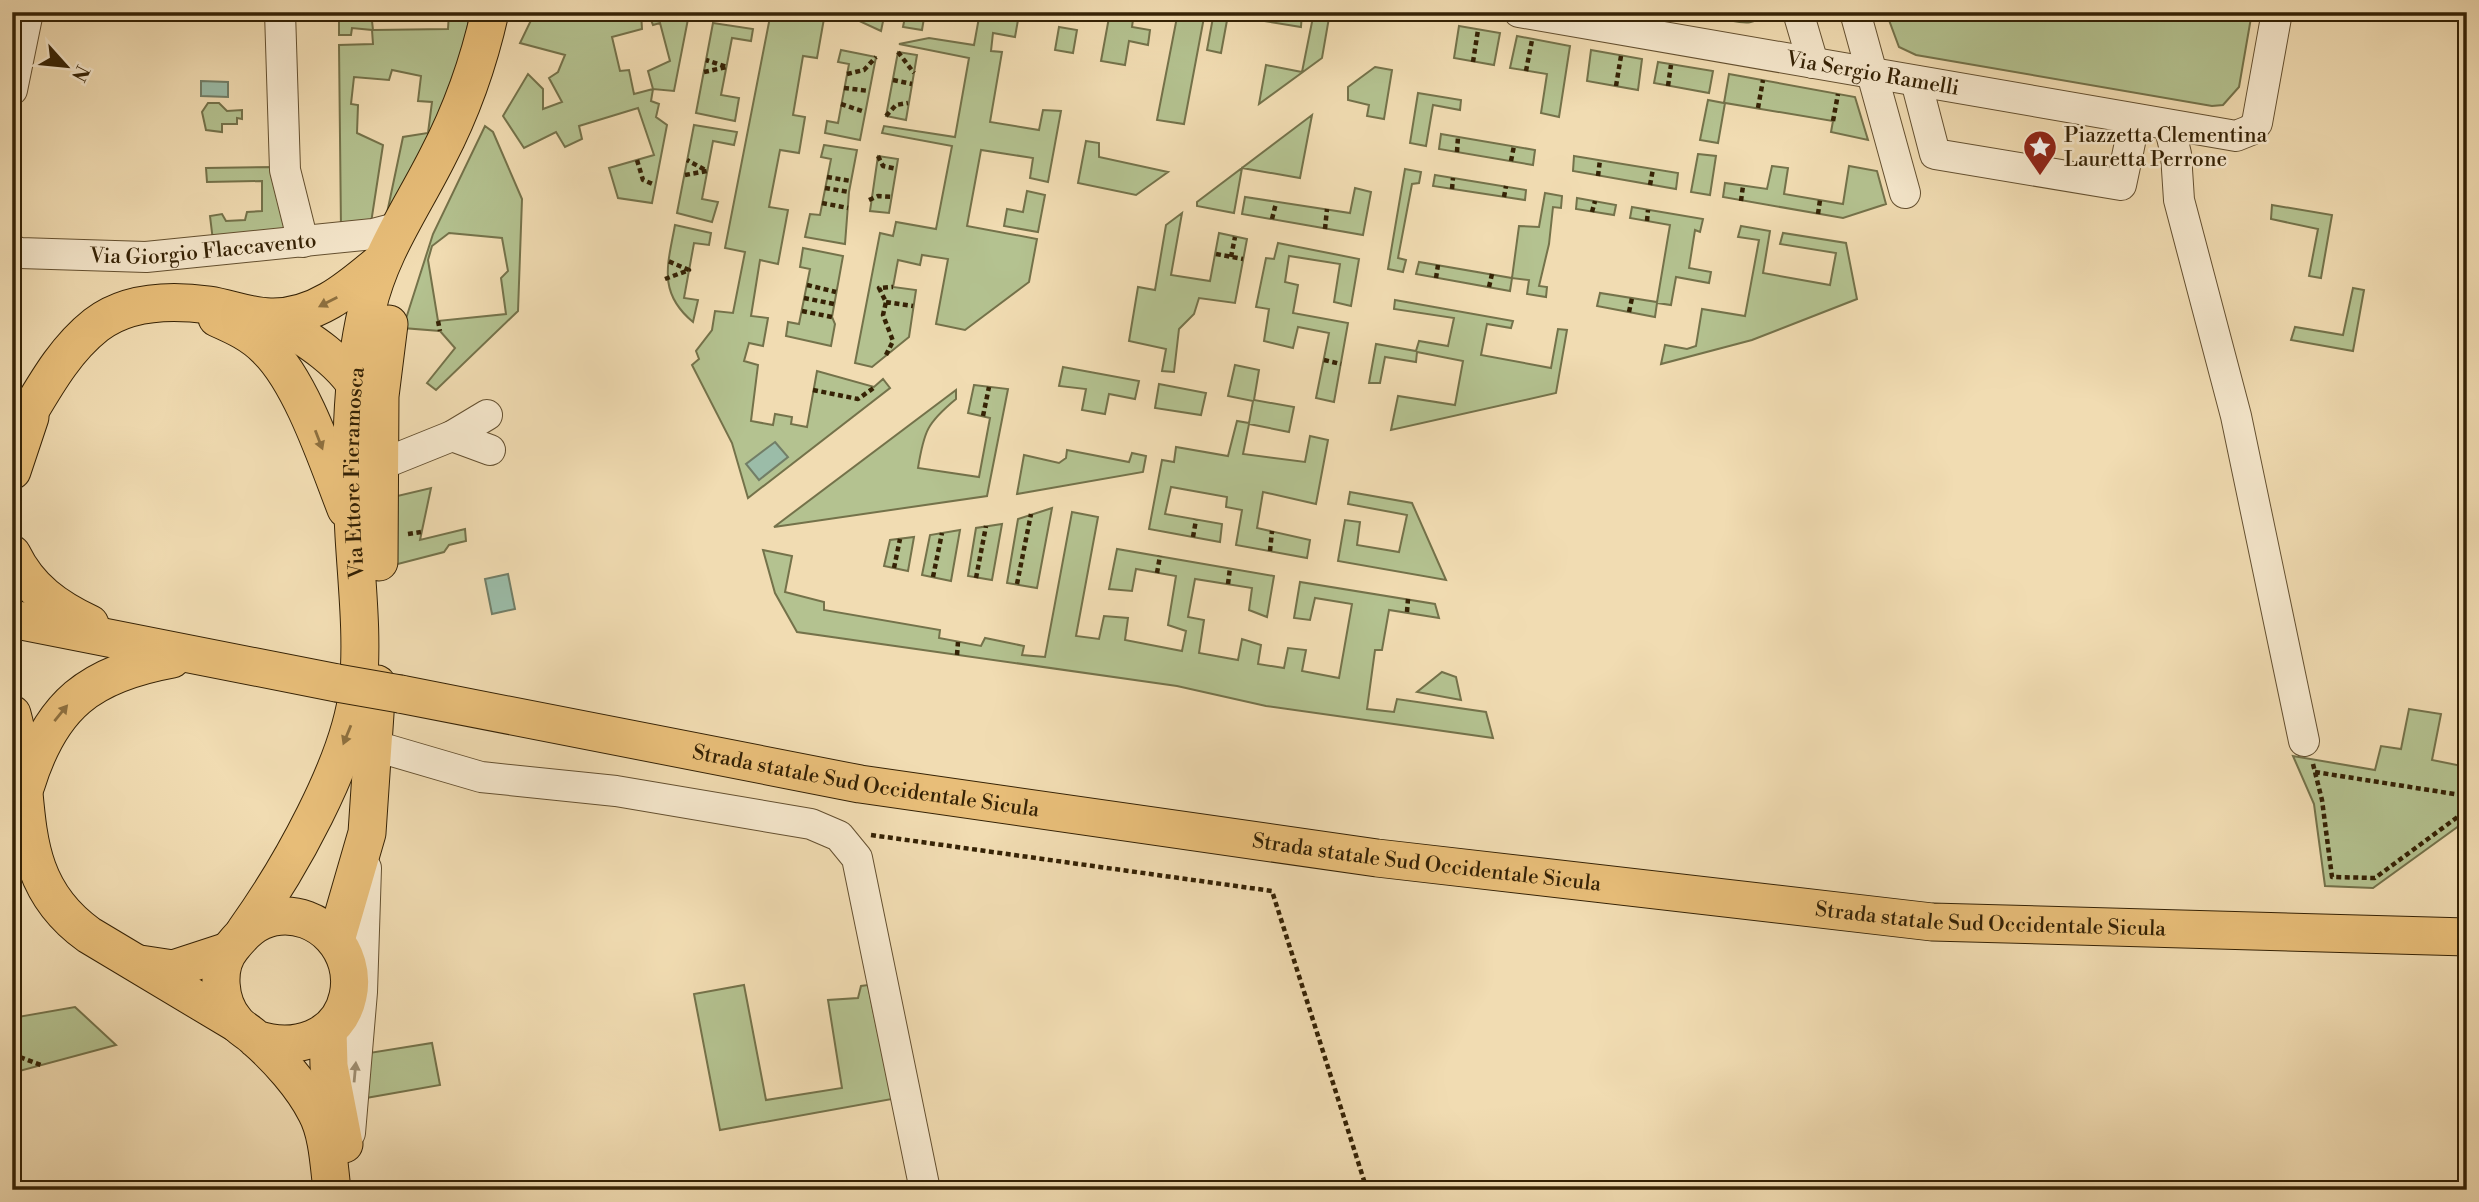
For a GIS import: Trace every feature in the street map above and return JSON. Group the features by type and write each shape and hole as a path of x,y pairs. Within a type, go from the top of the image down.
{"main road":[{"name":"Via Ettore Fieramosca","path":"237,941 278,884 321,799 352,724 358,689 360,606 354,534 356,391 367,310 496,23"},
{"name":"Via Ettore Fieramosca","path":"336,940 367,834 375,746 380,396 392,302 395,247"},
{"path":"272,317 319,307 343,294 395,247"},
{"path":"169,303 236,326 257,339 326,404 337,407 356,391"},
{"path":"12,440 64,357 99,323 145,305 169,303 209,305 272,317 307,338 356,391 366,406 364,498 379,562"},
{"path":"278,361 315,430 354,534"},
{"path":"12,471 32,409"},
{"path":"12,554 33,588 62,611 143,647"},
{"path":"12,619 191,656"},
{"path":"22,796 35,756 60,713 75,697 93,683 119,672 191,656"},
{"name":"Strada statale Sud Occidentale Sicula","path":"191,656 860,784 1377,859 1932,922 2467,937"},
{"path":"12,714 19,740 22,796 29,848 51,900 70,922 246,1031 274,1045 293,1045 328,1031 347,1003 350,987 350,970 336,940 324,928 292,916 267,920 237,941 173,969 139,963"},
{"path":"237,941 221,981 223,996 246,1031 317,1112 340,1181"},
{"path":"328,1031 340,1181"}],"street":[{"path":"12,90 28,12"},
{"path":"279,12 285,170 303,242"},
{"path":"496,23 509,12"},
{"name":"Via Sergio Ramelli","path":"1519,12 2227,135 2244,134 2257,123 2277,12"},
{"path":"1798,12 1813,63"},
{"path":"1855,12 1905,193"},
{"path":"1916,81 1935,154 2121,185 2135,120"},
{"path":"2169,125 2176,154 2179,200 2236,416 2308,750"},
{"name":"Via Giorgio Flaccavento","path":"12,250 20,253 146,257 373,234 395,247"},
{"path":"380,465 452,436 487,415"},
{"path":"452,436 490,450"},
{"path":"375,746 481,777 616,791 811,824 839,836 857,858 925,1190"},
{"path":"340,1181 362,992 367,834"}],"path":[{"path":"905,15 924,15"},
{"path":"1473,62 1478,30"},
{"path":"1526,71 1532,39"},
{"path":"898,52 914,73"},
{"path":"1616,86 1621,55"},
{"path":"847,74 864,69 876,57"},
{"path":"704,72 727,67 706,60"},
{"path":"1668,86 1671,64"},
{"path":"892,80 912,85"},
{"path":"1758,108 1763,80"},
{"path":"844,88 869,91"},
{"path":"1833,121 1838,94"},
{"path":"886,116 896,105 908,103"},
{"path":"841,104 865,111"},
{"path":"1457,152 1458,137"},
{"path":"1511,161 1514,146"},
{"path":"878,156 883,166 897,169"},
{"path":"636,160 643,180 655,185"},
{"path":"685,175 707,171 687,160"},
{"path":"1598,176 1600,160"},
{"path":"1650,185 1653,169"},
{"path":"827,177 851,181"},
{"path":"1452,189 1453,178"},
{"path":"1504,197 1506,186"},
{"path":"1741,201 1742,186"},
{"path":"825,188 849,192"},
{"path":"869,200 878,196 892,198"},
{"path":"1818,214 1820,200"},
{"path":"1592,212 1595,201"},
{"path":"822,203 848,208"},
{"path":"1272,219 1276,203"},
{"path":"1325,229 1327,209"},
{"path":"1647,221 1648,210"},
{"path":"1231,257 1235,237"},
{"path":"1216,254 1243,259"},
{"path":"665,279 689,270 668,261"},
{"path":"1436,278 1438,265"},
{"path":"1489,287 1492,274"},
{"path":"807,285 836,292"},
{"path":"886,355 893,341 883,315 886,302 879,288 893,287"},
{"path":"804,298 834,304"},
{"path":"1629,312 1632,298"},
{"path":"886,302 913,306"},
{"path":"802,311 832,317"},
{"path":"438,321 440,331"},
{"path":"1324,360 1341,364"},
{"path":"813,390 858,399 874,387"},
{"path":"983,416 989,387"},
{"path":"1017,584 1031,514"},
{"path":"1193,537 1196,520"},
{"path":"976,578 986,526"},
{"path":"1270,551 1272,531"},
{"path":"933,577 942,533"},
{"path":"894,568 900,539"},
{"path":"1157,573 1160,556"},
{"path":"1228,584 1230,568"},
{"path":"1407,612 1408,599"},
{"path":"957,655 958,642"},
{"path":"2308,750 2315,772 2332,877 2375,878 2467,810"},
{"path":"2315,772 2467,796"},
{"path":"839,836 874,835 1272,891 1367,1190"},
{"path":"12,1054 41,1065"}],"shaded area":[{"path":"339,12 371,12 373,30 448,29 449,12 470,12 463,56 447,109 387,213 403,137 428,133 432,102 418,101 421,76 392,70 389,80 354,77 351,104 358,105 357,133 383,145 371,223 341,229 339,45 373,44 372,30 352,28 351,35 339,35"},
{"path":"535,12 641,12 642,29 612,37 620,71 629,70 634,94 653,89 651,101 659,104 656,117 667,125 652,203 618,198 609,168 654,155 638,108 579,126 582,139 565,147 556,132 524,148 503,116 528,74 543,89 543,109 562,102 549,78 558,72 565,55 520,43"},
{"path":"655,12 689,14 674,91 653,89 648,71 670,61 660,23 653,25 649,15"},
{"path":"801,12 825,13 817,58 803,56 793,115 805,117 799,153 780,150 769,207 788,210 778,264 760,260 751,316 768,318 763,346 749,343 744,361 758,365 751,421 773,425 775,414 792,417 791,424 807,427 817,371 874,387 883,379 890,388 748,498 732,443 692,365 699,359 696,351 712,330 715,311 733,313 745,252 725,248 770,17 799,21"},
{"path":"859,12 885,12 881,31 857,20"},
{"path":"906,12 925,12 922,30 903,27"},
{"path":"980,12 1018,20 1015,37 993,33 991,51 1002,52 990,122 1039,130 1043,110 1061,111 1048,182 1030,178 1033,158 981,150 967,226 1037,239 1029,282 965,330 936,324 948,259 922,255 920,265 898,260 893,287 916,290 909,337 872,367 855,363 880,233 893,236 896,222 936,229 952,146 882,133 884,126 955,137 969,58 899,44 929,38 974,45"},
{"path":"1110,12 1134,12 1132,27 1150,30 1148,45 1129,41 1125,65 1101,61"},
{"path":"1178,12 1205,12 1184,124 1157,120"},
{"path":"1214,12 1302,12 1301,27 1228,15 1221,53 1207,50"},
{"path":"1314,12 1330,12 1322,58 1259,104 1266,65 1302,72"},
{"path":"1728,12 1766,12 1758,20 1744,22 1727,20"},
{"path":"1886,12 2252,12 2239,87 2223,105 2212,106 1916,55 1899,47"},
{"path":"713,23 753,29 751,41 732,38 721,95 739,98 735,121 696,113"},
{"path":"1459,26 1500,33 1494,65 1454,58"},
{"path":"1059,27 1077,30 1073,53 1055,50"},
{"path":"1517,36 1570,46 1559,117 1541,113 1547,74 1510,68"},
{"path":"841,50 876,57 860,140 825,133 827,121 838,123 849,64 838,62"},
{"path":"1591,50 1642,59 1638,90 1587,81"},
{"path":"898,52 917,55 906,120 886,116"},
{"path":"1658,62 1713,71 1709,93 1654,83"},
{"path":"1375,67 1392,70 1384,119 1367,116 1369,105 1348,100 1348,87"},
{"path":"1729,74 1855,97 1868,140 1831,132 1833,121 1725,103 1718,143 1700,140 1708,100 1724,103"},
{"path":"201,81 228,82 228,97 201,96"},
{"path":"1418,93 1461,100 1460,110 1433,105 1426,146 1410,143"},
{"path":"208,103 219,103 227,111 242,110 242,119 237,118 237,124 222,124 222,132 206,130 202,112"},
{"path":"1312,115 1300,178 1242,168 1234,213 1197,206 1197,202"},
{"path":"694,125 737,132 734,145 713,141 702,199 718,202 712,222 677,213"},
{"path":"485,126 493,132 522,199 518,311 436,390 427,383 455,348 440,331 403,328 433,234","holes":["449,233 502,238 508,271 501,278 506,314 438,321 428,260 432,246"]},
{"path":"1441,134 1535,150 1533,165 1439,149"},
{"path":"1086,141 1099,143 1099,157 1168,172 1136,195 1078,183"},
{"path":"824,145 857,150 849,192 845,244 805,237 810,214 820,215 831,159 821,157"},
{"path":"1698,154 1716,156 1710,195 1691,192"},
{"path":"878,156 898,159 889,213 870,211"},
{"path":"1574,156 1678,173 1676,189 1573,171"},
{"path":"1772,166 1788,168 1784,194 1843,204 1849,166 1877,171 1886,204 1843,218 1723,197 1725,183 1767,189"},
{"path":"275,167 292,232 213,241 210,216 222,214 226,221 245,220 247,212 262,211 262,181 207,182 206,168"},
{"path":"1405,169 1421,172 1419,183 1412,184 1398,258 1406,260 1403,272 1388,269"},
{"path":"1435,175 1526,190 1525,200 1433,186"},
{"path":"1355,188 1371,192 1363,235 1242,214 1245,197 1350,213"},
{"path":"1027,191 1045,195 1038,232 1004,226 1007,209 1023,212"},
{"path":"1545,193 1562,196 1561,208 1553,207 1549,244 1539,286 1547,287 1546,297 1527,294 1529,280 1512,278 1519,226 1539,227"},
{"path":"1577,198 1616,205 1614,215 1576,209"},
{"path":"2272,205 2332,215 2321,278 2309,276 2318,229 2271,219"},
{"path":"1632,207 1703,219 1700,232 1695,230 1689,268 1711,272 1709,283 1676,277 1671,305 1657,303 1655,317 1597,306 1600,293 1657,302 1670,225 1630,218"},
{"path":"1182,213 1171,275 1210,281 1219,233 1247,239 1235,303 1199,298 1194,314 1179,329 1174,372 1162,371 1166,349 1129,341 1138,287 1155,290 1166,225"},
{"path":"675,225 711,233 709,245 694,243 684,298 698,300 693,322 674,300 670,288 668,265"},
{"path":"1741,226 1770,231 1763,273 1830,285 1836,253 1780,244 1783,233 1846,243 1857,299 1752,340 1661,364 1665,345 1687,349 1696,346 1702,309 1745,316 1759,240 1738,237"},
{"path":"1278,243 1359,259 1351,306 1334,302 1340,264 1289,256 1285,282 1298,285 1293,313 1348,323 1334,402 1316,398 1329,333 1298,327 1293,348 1264,341 1269,309 1256,307 1266,258 1274,259"},
{"path":"803,248 843,256 832,317 835,324 831,346 786,336 788,322 799,324 810,269 800,267"},
{"path":"1419,262 1512,278 1510,291 1416,274"},
{"path":"2353,288 2364,290 2353,351 2291,340 2295,327 2343,335"},
{"path":"1395,300 1513,321 1511,328 1487,324 1481,355 1551,368 1558,329 1567,330 1556,393 1391,430 1398,396 1455,405 1463,361 1417,352 1416,362 1385,357 1380,383 1369,383 1376,344 1416,351 1419,341 1448,346 1454,318 1394,309"},
{"path":"1235,365 1259,370 1254,400 1294,407 1289,432 1249,424 1243,454 1305,462 1310,436 1328,440 1316,504 1263,492 1257,528 1310,540 1307,558 1236,545 1242,510 1226,507 1227,497 1171,487 1165,514 1222,524 1220,542 1149,529 1162,460 1174,462 1176,447 1228,456 1237,421 1249,423 1253,401 1228,396"},
{"path":"1063,367 1139,381 1135,399 1109,394 1105,414 1082,410 1086,389 1059,386"},
{"path":"1159,384 1206,393 1201,415 1155,408"},
{"path":"974,385 1008,389 987,496 774,527 956,390 956,399 928,429 918,468 979,477 990,418 968,413"},
{"path":"775,442 788,457 759,480 746,464"},
{"path":"1067,450 1129,462 1132,453 1146,456 1143,472 1017,494 1024,455 1059,463 1066,458"},
{"path":"431,488 420,540 465,529 466,541 449,545 444,552 394,565 393,497"},
{"path":"1350,492 1412,503 1446,580 1338,561 1345,520 1360,522 1357,545 1399,552 1407,515 1348,504"},
{"path":"1052,508 1037,588 1007,583 1018,519"},
{"path":"1072,512 1098,517 1076,636 1099,639 1104,616 1128,618 1125,640 1182,651 1186,631 1168,625 1176,576 1136,569 1132,591 1109,589 1117,549 1274,576 1267,617 1249,610 1252,588 1195,579 1188,617 1204,620 1199,653 1238,660 1242,639 1261,645 1258,664 1284,668 1288,648 1306,650 1302,671 1339,678 1352,604 1315,598 1310,620 1294,618 1300,582 1435,604 1439,618 1389,610 1382,650 1375,650 1367,709 1394,712 1397,699 1486,712 1493,738 1266,706 1177,686 797,632 775,593 763,550 792,556 785,592 824,602 824,610 940,630 939,638 981,646 985,638 1024,646 1022,655 1045,657"},
{"path":"1002,524 992,580 968,576 976,528"},
{"path":"960,530 951,581 922,575 930,535"},
{"path":"914,537 908,571 884,566 890,540"},
{"path":"508,574 515,609 492,614 485,579"},
{"path":"1442,672 1456,677 1461,700 1417,692"},
{"path":"2409,709 2441,714 2432,760 2467,767 2467,820 2373,888 2325,886 2314,804 2293,756 2375,770 2381,746 2401,749"},
{"path":"744,985 766,1100 842,1088 828,1000 858,998 861,986 868,985 892,1099 720,1130 694,994"},
{"path":"75,1007 116,1045 12,1073 12,1018"},
{"path":"432,1043 440,1085 366,1098 369,1053"}],"place":[{"name":"Piazzetta Clementina Lauretta Perrone","path":"2040,177"}]}
